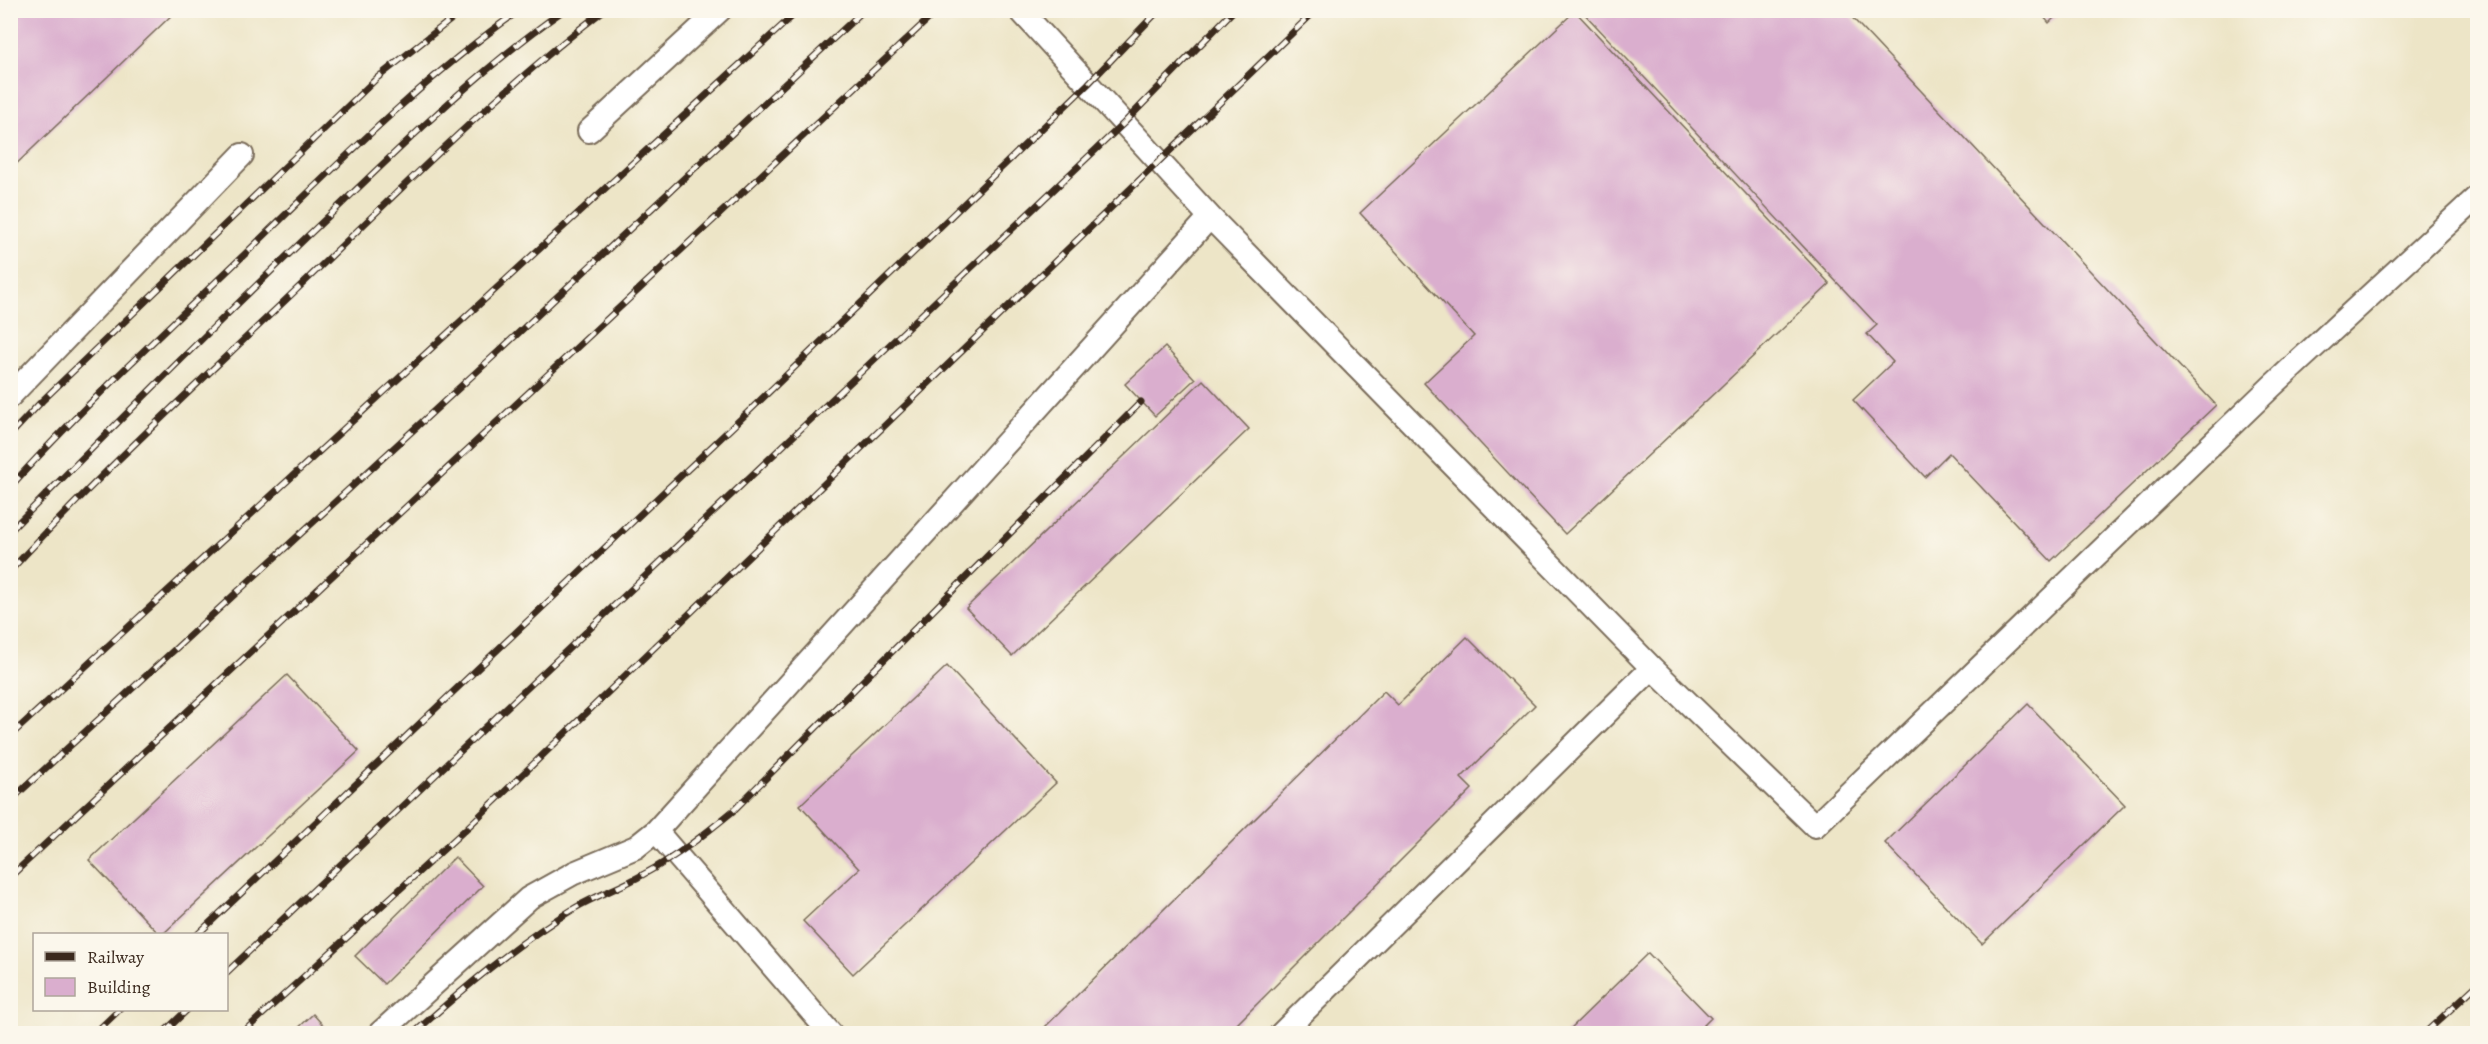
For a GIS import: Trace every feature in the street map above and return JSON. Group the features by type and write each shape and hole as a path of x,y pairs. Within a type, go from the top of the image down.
{"lane":[{"path":"589,131 720,10"},
{"path":"1020,10 1210,217 1652,668 1815,826 2272,386 2478,196"},
{"path":"10,396 242,155"},
{"path":"379,1034 530,898 574,873 636,847 656,831 1210,217"},
{"path":"1281,1034 1652,668"},
{"path":"656,831 831,1034"}],"building":[{"path":"10,10 177,10 10,170"},
{"path":"1581,10 1845,10 2216,405 2051,561 1949,453 1925,477 1853,400 1893,362 1867,334 1877,325"},
{"path":"2038,10 2062,10 2049,23"},
{"path":"1575,11 1830,284 1565,534 1424,383 1474,336 1360,213"},
{"path":"1165,347 1195,379 1155,416 1125,384"},
{"path":"1203,380 1249,429 1012,656 966,608"},
{"path":"1467,637 1535,705 1461,778 1472,789 1227,1034 1050,1034 1044,1028 1384,691 1398,705"},
{"path":"947,666 1056,783 853,974 803,921 859,869 800,805"},
{"path":"287,675 359,751 164,933 158,933 89,860"},
{"path":"2028,704 2125,805 1982,944 1885,843"},
{"path":"455,857 483,886 384,984 355,956"},
{"path":"1648,953 1711,1018 1695,1034 1565,1034"},
{"path":"313,1014 331,1034 292,1034"}],"railway":[{"path":"10,435 42,401 377,78 463,10"},
{"path":"10,487 126,368 344,158 447,66 520,10"},
{"path":"10,531 211,329 417,132 503,56 564,10"},
{"path":"10,571 114,464 445,146 523,76 604,10"},
{"path":"10,736 799,10"},
{"path":"10,801 497,353 864,10"},
{"path":"10,877 938,10"},
{"path":"199,933 746,414 1088,84 1159,10"},
{"path":"228,971 1124,123 1234,10"},
{"path":"241,1034 468,827 1316,10"},
{"path":"413,1034 471,983 532,936 575,908 636,879 667,860 701,837 733,811 1141,402"},
{"path":"2424,1034 2478,984"},
{"path":"94,1034 118,1011"},
{"path":"162,1034 186,1011"}]}
